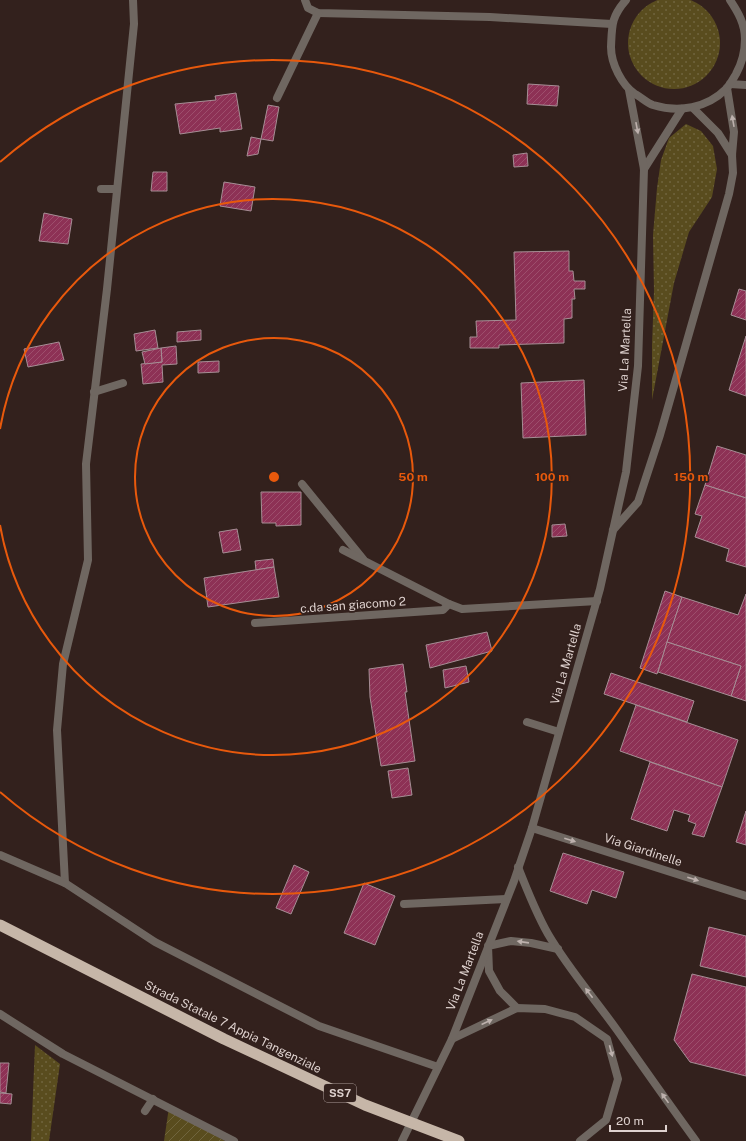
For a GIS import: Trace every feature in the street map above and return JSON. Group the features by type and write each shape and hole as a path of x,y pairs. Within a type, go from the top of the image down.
{"highway":[{"name":"Strada Statale 7 Appia Tangenziale","path":"0,926 224,1039 365,1104 459,1141"}],"street":[{"path":"65,883 57,730 63,664 88,560 86,464 117,189 134,24 134,0"},
{"path":"305,0 308,8 318,13 490,17 612,24"},
{"path":"626,0 618,9 612,24 611,56 622,81 629,90 652,104 670,109 693,108 717,96 728,86 741,65 744,50 745,27 739,13 730,0"},
{"path":"277,98 318,13"},
{"path":"728,86 746,85"},
{"path":"613,530 638,502 660,435 729,194 732,172 734,132 728,86"},
{"name":"Via La Martella","path":"402,1141 452,1039 532,828 597,601 626,472 638,366 644,169 629,90"},
{"path":"693,108 718,133 732,155"},
{"path":"644,169 682,109"},
{"path":"101,189 117,189"},
{"path":"94,392 123,383"},
{"name":"c.da san giacomo 2","path":"302,484 364,561"},
{"name":"c.da san giacomo 2","path":"343,550 449,604 462,609 597,601"},
{"name":"c.da san giacomo 2","path":"255,623 443,610 449,604"},
{"path":"527,722 559,732"},
{"name":"Via Giardinelle","path":"532,828 746,896"},
{"path":"0,854 65,883 155,942 319,1026 438,1068"},
{"path":"518,867 532,902 548,934 579,980 696,1141"},
{"path":"404,904 506,899"},
{"path":"517,1008 500,991 489,971 488,946 511,941 531,943 558,949"},
{"path":"452,1039 517,1008 545,1008 575,1017 607,1039 618,1079 606,1120 580,1141"},
{"path":"0,1014 62,1054 234,1141"},
{"path":"145,1111 153,1099"}],"shaded area":[{"path":"674,-3 692,0 707,10 717,25 720,43 717,61 707,76 692,86 674,89 656,86 641,76 631,61 628,43 631,25 641,10 656,0"},
{"path":"686,124 701,131 713,146 717,169 712,197 689,232 674,283 652,400 654,291 653,235 657,188 661,160 669,138"},
{"path":"35,1045 60,1064 49,1141 31,1141"},
{"path":"169,1107 225,1141 164,1141"}],"building":[{"path":"528,84 559,86 557,106 527,104"},
{"path":"236,93 242,129 220,132 220,128 180,134 175,104 216,100 215,96"},
{"path":"268,105 279,107 273,141 261,139"},
{"path":"251,137 261,139 258,154 247,156"},
{"path":"527,153 528,166 514,167 513,155"},
{"path":"153,172 167,172 167,191 151,191"},
{"path":"224,182 255,187 251,211 220,206"},
{"path":"44,213 72,219 68,244 39,241"},
{"path":"569,251 569,271 573,271 574,281 585,281 585,289 574,289 575,299 572,299 572,318 564,319 564,343 499,345 499,348 470,348 470,337 477,337 476,321 516,320 514,252"},
{"path":"739,289 746,291 746,320 731,315"},
{"path":"155,330 158,348 136,351 134,334"},
{"path":"201,330 201,340 177,342 177,332"},
{"path":"746,336 746,396 729,390"},
{"path":"59,342 64,360 28,367 24,349"},
{"path":"176,346 177,364 162,365 163,382 143,384 141,364 162,362 161,348"},
{"path":"161,348 162,362 145,364 142,352"},
{"path":"219,361 219,372 198,373 198,362"},
{"path":"584,380 586,435 523,438 521,383"},
{"path":"717,446 746,455 746,498 705,485"},
{"path":"705,485 746,498 746,567 726,561 729,549 695,537 702,516 695,514"},
{"path":"261,492 301,492 301,525 276,526 276,523 262,523"},
{"path":"565,524 567,536 552,537 552,525"},
{"path":"237,529 241,550 223,553 219,532"},
{"path":"273,559 274,567 256,570 255,561"},
{"path":"274,567 279,597 208,607 204,578"},
{"path":"665,591 682,597 657,674 640,668"},
{"path":"746,594 746,701 731,696 741,666 667,642 682,597 738,615"},
{"path":"487,632 492,651 430,668 426,645"},
{"path":"667,642 741,666 731,696 658,672"},
{"path":"403,664 407,692 405,692 415,761 381,766 370,697 369,669"},
{"path":"466,666 469,682 445,688 443,670"},
{"path":"611,673 694,701 687,722 604,694"},
{"path":"636,705 738,740 722,787 620,751"},
{"path":"650,762 722,787 704,837 692,834 696,824 688,821 690,815 674,810 667,831 631,819"},
{"path":"408,768 412,795 392,798 388,771"},
{"path":"746,811 746,845 736,842"},
{"path":"563,853 624,872 616,898 592,890 587,904 550,891"},
{"path":"294,865 309,872 291,914 276,908"},
{"path":"364,883 395,896 375,945 344,933"},
{"path":"709,927 746,936 746,977 700,966"},
{"path":"692,974 746,987 746,1076 690,1062 674,1040"},
{"path":"0,1063 9,1063 6,1093 0,1092"},
{"path":"0,1093 12,1094 11,1104 0,1103"}]}
